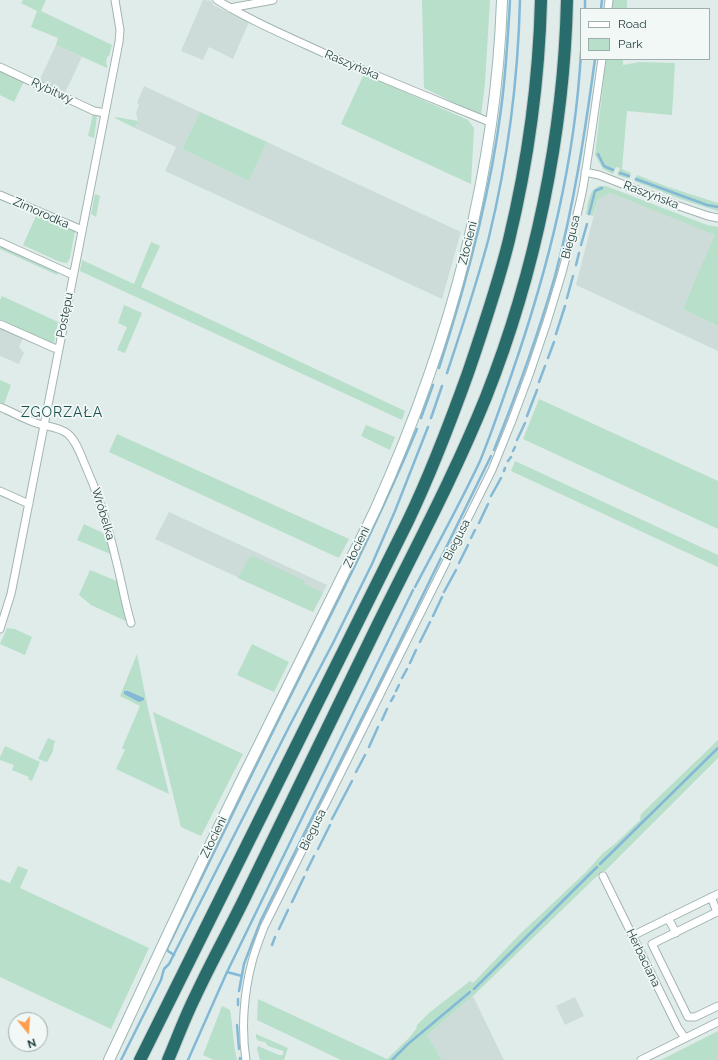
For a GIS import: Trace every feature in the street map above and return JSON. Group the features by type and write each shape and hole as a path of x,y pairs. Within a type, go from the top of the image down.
{"highway":[{"path":"140,1060 408,522 443,441 488,315 511,233 530,133 538,58 541,0"},
{"path":"168,1060 195,996 248,892 324,733 436,506 485,398 506,340 523,285 533,249 548,180 562,77 567,0"}],"street":[{"name":"Postępu","path":"0,629 11,594 120,34 120,24 115,0"},
{"name":"Raszyńska","path":"217,0 230,8 304,44 355,67 492,123"},
{"path":"230,8 273,0"},
{"name":"Złocieni","path":"109,1060 232,800 375,510 394,466 434,359 469,241 478,202 492,123 498,70 502,0"},
{"name":"Biegusa","path":"246,1060 244,1019 246,997 252,961 264,926 476,502 505,438 527,381 548,320 569,246 585,172 602,60"},
{"name":"Rybitwy","path":"0,67 94,111 105,112"},
{"name":"Raszyńska","path":"585,172 599,175 679,206 718,218"},
{"name":"Zimorodka","path":"0,195 82,230"},
{"path":"0,242 73,275"},
{"path":"0,324 59,349"},
{"name":"Wróbelka","path":"0,407 35,423 56,428 67,433 76,444 93,482 114,549 124,598 131,623"},
{"path":"0,492 28,504"},
{"name":"Herbaciana","path":"603,876 678,1028 685,1038"},
{"path":"632,936 718,894"},
{"path":"710,897 717,912 652,944 686,1015 690,1018 695,1017 718,1006"},
{"path":"668,918 676,932"},
{"path":"641,1060 718,1022"}],"shaded area":[{"path":"203,0 212,1 213,5 249,22 233,59 209,47 203,60 181,51"},
{"path":"56,45 82,57 65,93 39,81"},
{"path":"144,86 200,112 182,149 249,181 267,142 461,232 442,299 165,171 176,147 135,128 138,121 136,113 139,104 137,103"},
{"path":"610,193 716,235 683,309 718,326 718,351 576,285 598,199"},
{"path":"0,328 23,338 19,347 24,353 19,364 0,356"},
{"path":"169,512 327,585 313,612 155,539"},
{"path":"473,996 504,1060 442,1060 427,1035"},
{"path":"575,997 584,1016 565,1025 556,1006"}],"green space":[{"path":"23,0 46,0 41,11 112,45 109,56 107,57 107,68 56,45 58,38 31,27 37,11 21,3"},
{"path":"422,0 490,0 485,83 481,116 424,88"},
{"path":"613,0 627,0 627,8 612,8"},
{"path":"606,60 623,60 623,65 640,62 675,63 672,115 627,111 622,169 631,173 629,179 617,175 620,168 616,167 613,174 603,169 595,155"},
{"path":"0,71 24,81 14,102 0,95"},
{"path":"364,74 468,120 474,128 471,184 341,124"},
{"path":"200,112 267,142 249,181 182,149"},
{"path":"93,114 97,116 94,138 88,136"},
{"path":"115,118 138,121 135,128"},
{"path":"637,175 668,187 718,203 718,211 683,200 634,181"},
{"path":"599,186 606,186 707,225 718,227 718,326 683,309 715,235 610,193 598,199 593,216 586,214 591,194 595,188"},
{"path":"95,194 100,196 96,217 91,214"},
{"path":"37,214 75,231 70,258 67,263 60,262 23,245"},
{"path":"151,242 160,246 141,287 405,411 402,420 80,271 82,260 134,284"},
{"path":"0,245 58,272 57,275 0,249"},
{"path":"2,296 58,322 54,343 48,342 0,319 0,300"},
{"path":"124,305 142,313 125,353 117,350 127,327 118,323"},
{"path":"0,380 11,385 4,404 0,402"},
{"path":"539,399 718,481 718,529 523,439"},
{"path":"366,425 395,437 390,450 361,436"},
{"path":"117,434 349,539 339,558 109,452"},
{"path":"515,461 718,555 718,567 511,471"},
{"path":"84,524 107,535 113,555 77,540"},
{"path":"253,556 305,581 303,583 323,593 313,612 238,578 249,558"},
{"path":"90,570 119,582 128,622 91,605 79,595"},
{"path":"7,628 15,629 32,637 25,655 0,644"},
{"path":"252,644 289,662 274,692 237,675"},
{"path":"137,654 148,709 169,794 116,769 125,750 122,748 140,706 120,696"},
{"path":"153,712 243,754 201,836 181,827"},
{"path":"48,738 55,741 53,751 47,762 38,759"},
{"path":"718,740 718,758 606,870 596,877 473,996 427,1035 442,1060 341,1060 257,1020 258,999 387,1059 409,1038 416,1029 417,1025 429,1013 470,981 473,983 520,934 586,872 603,853 640,820 641,814"},
{"path":"5,746 40,762 32,781 28,779 29,777 12,770 14,765 0,760"},
{"path":"18,866 28,870 20,888 149,948 111,1029 0,977 0,879 10,883"},
{"path":"222,1006 230,1010 237,1060 214,1060 203,1055"},
{"path":"718,1031 718,1060 661,1060"},
{"path":"256,1034 288,1048 284,1060 260,1060 257,1049 258,1046 279,1055 283,1055 283,1051 268,1046 265,1042 259,1041 256,1038"}],"water":[{"path":"124,691 128,691 144,698 144,700 139,702 124,694"}],"waterway":[{"path":"439,368 468,272 484,207 503,95 510,0"},
{"path":"447,373 489,237 502,178 514,90 520,0"},
{"path":"585,0 585,8"},
{"path":"601,8 602,0"},
{"path":"415,587 480,461 497,417 525,334 558,215 573,134 580,60"},
{"path":"494,450 542,320 562,249 578,168 595,60"},
{"path":"598,154 604,166 613,170"},
{"path":"620,173 629,176"},
{"path":"636,179 707,205 718,207"},
{"path":"589,214 595,191 602,188"},
{"path":"581,245 587,224"},
{"path":"576,265 579,253"},
{"path":"567,298 573,276"},
{"path":"556,334 565,306"},
{"path":"548,358 554,342"},
{"path":"539,382 545,366"},
{"path":"421,418 433,385"},
{"path":"431,418 442,386"},
{"path":"527,416 537,390"},
{"path":"517,440 525,423"},
{"path":"121,1060 161,980 164,969 169,964 372,564 395,511 428,427"},
{"path":"174,955 167,949 357,561 417,429"},
{"path":"513,451 515,447"},
{"path":"239,991 244,964 261,920 491,456"},
{"path":"508,461 511,457"},
{"path":"491,496 501,478"},
{"path":"479,523 488,504"},
{"path":"471,538 475,530"},
{"path":"459,563 468,545"},
{"path":"444,592 456,570"},
{"path":"227,972 413,590"},
{"path":"433,616 442,597"},
{"path":"420,642 430,622"},
{"path":"410,663 416,650"},
{"path":"402,678 407,669"},
{"path":"396,691 399,685"},
{"path":"391,701 394,696"},
{"path":"382,720 387,709"},
{"path":"369,747 378,727"},
{"path":"600,864 718,748"},
{"path":"356,772 365,755"},
{"path":"332,819 352,781"},
{"path":"318,849 330,825"},
{"path":"307,870 314,856"},
{"path":"474,989 597,867"},
{"path":"292,902 304,877"},
{"path":"279,929 288,910"},
{"path":"272,945 275,937"},
{"path":"188,1060 227,972 242,976"},
{"path":"392,1060 408,1044 470,992"},
{"path":"238,999 238,1005"},
{"path":"237,1025 239,1049"}],"district":[{"name":"ZGORZAŁA","path":"62,413"}]}
